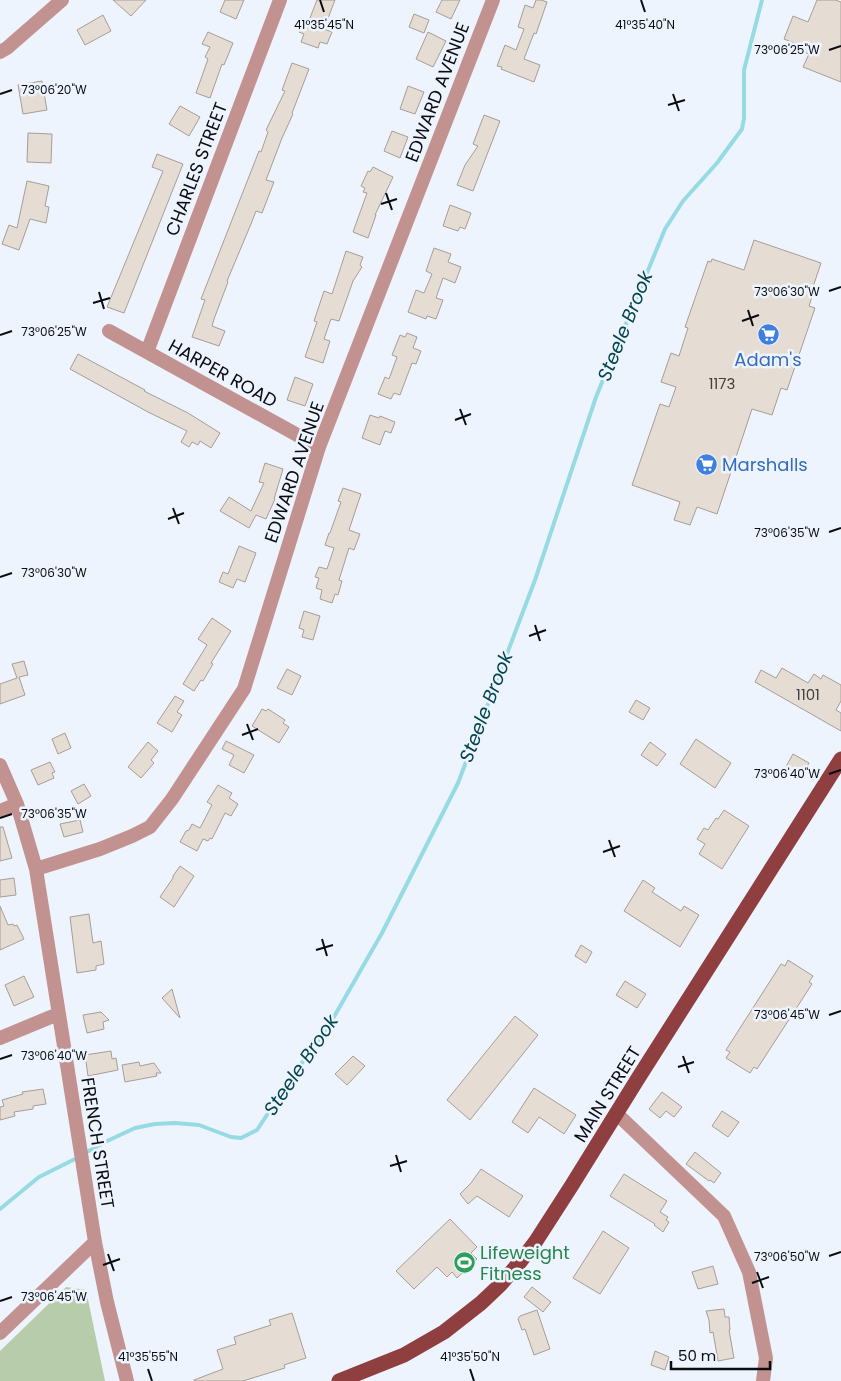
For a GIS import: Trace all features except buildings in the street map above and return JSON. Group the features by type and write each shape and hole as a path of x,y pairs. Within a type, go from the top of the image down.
{"main road":[{"name":"MAIN STREET","path":"339,1381 404,1355 444,1332 481,1303 500,1285 536,1241 841,759"}],"street":[{"path":"0,52 62,0"},
{"name":"CHARLES STREET","path":"147,352 280,0"},
{"name":"EDWARD AVENUE","path":"36,869 100,849 150,827 172,799 244,689 319,447 494,0"},
{"name":"HARPER ROAD","path":"109,331 319,447"},
{"name":"FRENCH STREET","path":"0,765 17,804 36,869 95,1242 106,1302 127,1381"},
{"path":"0,811 17,804"},
{"path":"0,1038 58,1014"},
{"path":"616,1113 724,1216 749,1272 766,1358 763,1381"},
{"path":"0,1333 95,1242"}],"green space":[{"path":"66,1287 86,1290 105,1381 0,1381 0,1351"}],"waterway":[{"name":"Steele Brook","path":"85,1153 135,1128 155,1124 199,1125 231,1137 241,1138 257,1130 296,1071 327,1029 382,933 458,783 535,580 596,397 665,229 683,201 717,163 742,129 744,118 744,70 762,0"},
{"name":"Steele Brook","path":"0,1209 39,1177 79,1157"}],"place":[{"name":"Adam's","path":"768,334"},
{"name":"Marshalls","path":"706,464"},
{"name":"Lifeweight Fitness","path":"464,1262"}]}
